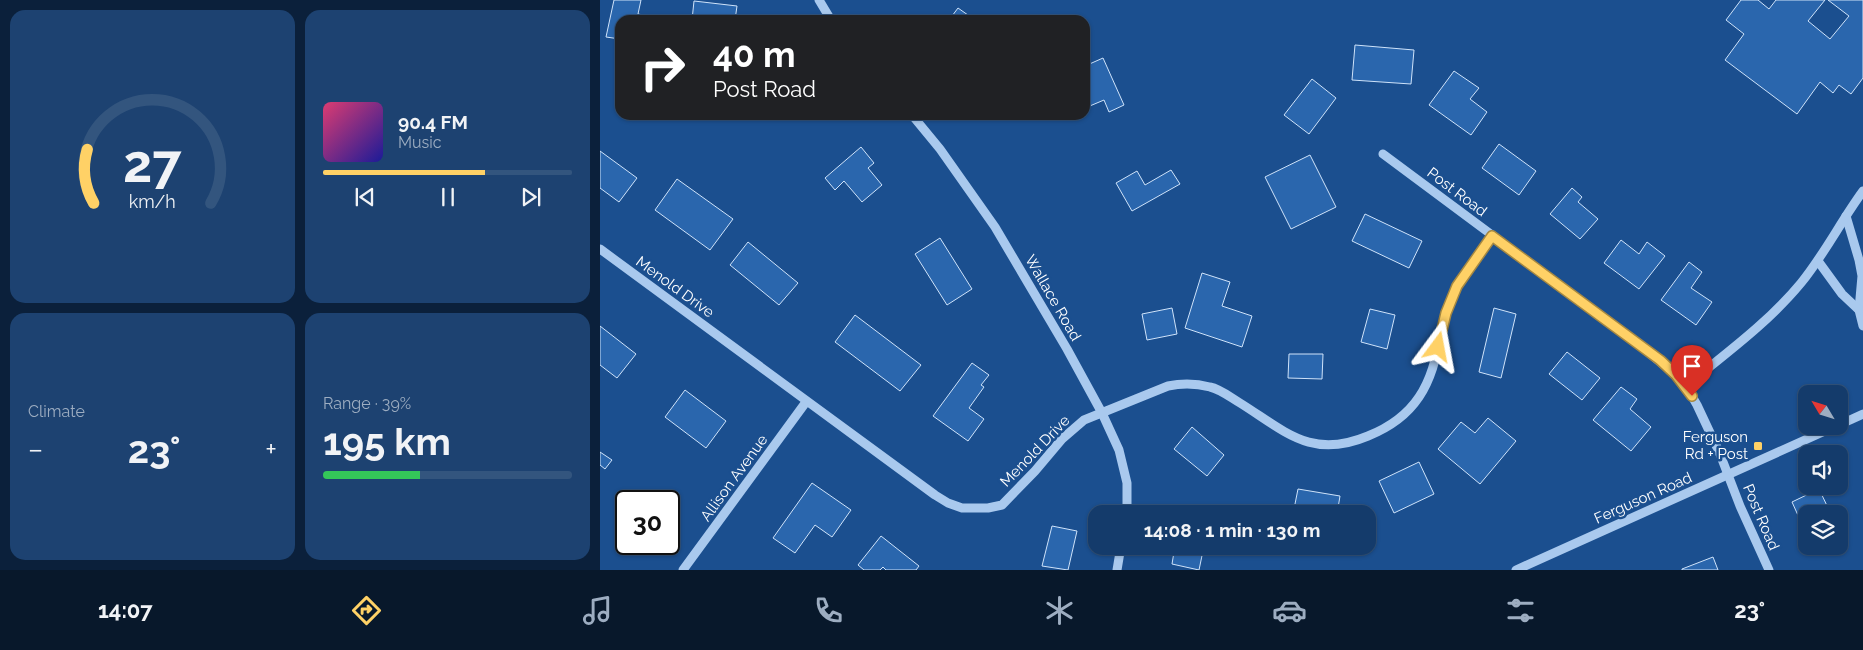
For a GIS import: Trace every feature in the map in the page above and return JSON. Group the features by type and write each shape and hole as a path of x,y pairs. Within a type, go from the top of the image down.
{"street":[{"path":"820,0 828,15"},
{"name":"Wallace Road","path":"916,120 940,149 995,227 1067,349 1102,413 1119,450 1127,483 1128,505"},
{"name":"Post Road","path":"1383,154 1660,360 1686,386 1698,405 1769,570"},
{"path":"1686,386 1776,310 1800,284 1818,261 1863,191"},
{"path":"1846,216 1860,260 1862,276 1859,310 1863,326"},
{"name":"Menold Drive","path":"600,249 935,495 955,505 988,508 1002,505 1073,428 1084,420 1168,386 1183,383 1211,387 1247,407 1290,436 1309,442 1342,444 1375,433 1390,425 1404,414 1418,398 1427,383 1436,360 1446,313 1457,286 1492,236"},
{"path":"1818,261 1842,294 1859,310"},
{"name":"Allison Avenue","path":"683,570 806,402"},
{"name":"Ferguson Road","path":"1848,421 1863,414"},
{"name":"Ferguson Road","path":"1516,570 1817,435"},
{"path":"1117,570 1120,555"}],"building":[{"path":"614,0 641,0 638,14 643,15 615,15 615,38 606,37"},
{"path":"1741,0 1758,0 1769,9 1776,0 1825,0 1808,21 1830,39 1849,16 1828,0 1863,0 1863,78 1851,94 1839,85 1833,93 1820,82 1797,114 1725,60 1744,34 1726,20"},
{"path":"694,1 737,6 736,15 693,15"},
{"path":"958,8 968,15 953,15"},
{"path":"1355,45 1414,50 1411,84 1352,80"},
{"path":"1103,58 1124,105 1109,112 1104,100 1090,106 1090,64"},
{"path":"1454,71 1479,88 1470,99 1487,112 1471,135 1429,105"},
{"path":"1312,79 1336,98 1309,134 1284,115"},
{"path":"1499,144 1536,171 1519,195 1482,168"},
{"path":"861,147 874,163 868,168 882,185 862,202 844,181 835,190 825,178"},
{"path":"600,151 637,178 619,202 600,188"},
{"path":"1310,155 1336,207 1291,229 1265,177"},
{"path":"1171,170 1180,184 1132,211 1116,183 1137,171 1145,185"},
{"path":"677,179 733,219 710,250 655,210"},
{"path":"1572,188 1582,197 1578,202 1598,219 1580,239 1550,214"},
{"path":"1365,214 1422,241 1409,268 1352,241"},
{"path":"940,238 972,289 947,305 915,254"},
{"path":"1621,240 1639,254 1647,242 1665,256 1639,289 1604,263"},
{"path":"748,242 798,283 779,305 730,265"},
{"path":"1689,262 1702,272 1691,288 1712,302 1696,325 1661,300"},
{"path":"1202,273 1230,282 1222,306 1252,316 1242,347 1185,328"},
{"path":"1172,308 1177,334 1147,340 1142,314"},
{"path":"1494,308 1516,314 1501,378 1479,372"},
{"path":"1370,309 1395,315 1387,349 1361,342"},
{"path":"855,315 921,365 900,391 835,342"},
{"path":"600,326 636,354 617,378 600,365"},
{"path":"1567,352 1600,378 1582,400 1549,374"},
{"path":"1289,354 1323,354 1322,379 1288,378"},
{"path":"972,363 989,375 981,385 984,387 969,408 984,419 968,441 933,416"},
{"path":"1621,387 1637,399 1630,409 1651,427 1631,451 1593,420"},
{"path":"685,390 726,421 706,448 665,417"},
{"path":"1488,418 1516,441 1480,484 1438,449 1461,422 1475,433"},
{"path":"1192,427 1224,455 1207,476 1174,449"},
{"path":"600,452 612,460 605,469 600,465"},
{"path":"1419,462 1434,494 1394,513 1379,481"},
{"path":"812,483 851,510 832,537 815,525 795,553 773,538"},
{"path":"1298,489 1340,496 1338,505 1295,505"},
{"path":"1807,495 1822,495 1827,505 1798,505 1798,515 1792,502"},
{"path":"1052,526 1077,531 1068,570 1042,566"},
{"path":"881,536 919,566 916,570 886,570 883,567 880,570 864,570 858,565"},
{"path":"1174,555 1202,555 1199,570 1172,564"},
{"path":"1713,557 1718,570 1682,570 1682,569"}],"place":[{"name":"Ferguson Rd + Post","path":"1758,446"}],"route":[{"path":"1438,347 1446,313 1457,286 1492,236 1660,360 1686,386 1692,396"}]}
